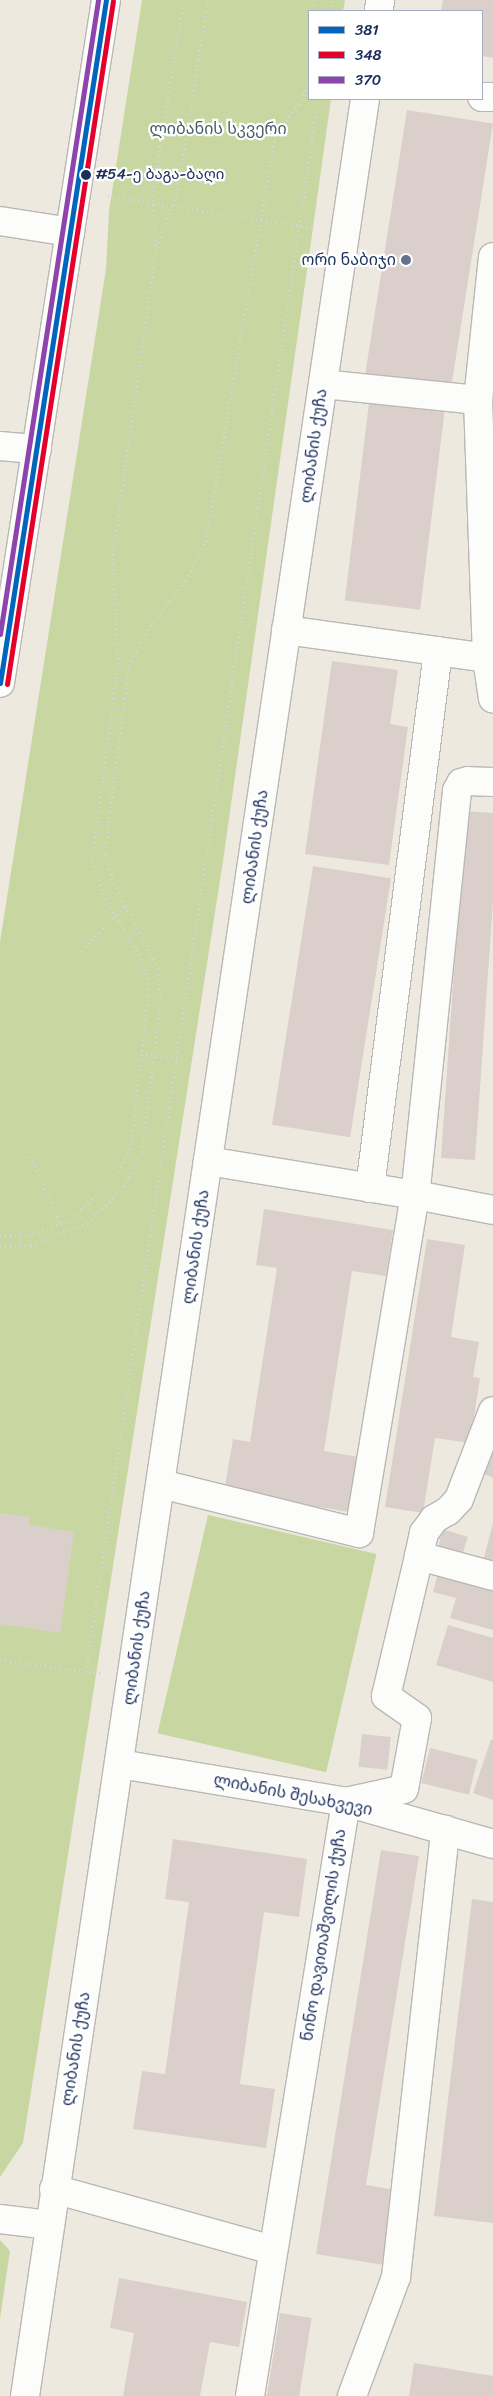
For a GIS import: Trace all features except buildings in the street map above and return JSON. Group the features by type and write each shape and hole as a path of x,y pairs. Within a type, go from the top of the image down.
{"street":[{"path":"0,682 106,0"},
{"name":"ლიბანის ქუჩა","path":"26,2396 54,2189 120,1764 286,630 366,100"},
{"path":"0,221 70,232"},
{"path":"493,257 489,344 478,400 487,658 493,699"},
{"path":"323,384 478,400"},
{"path":"0,446 37,449"},
{"path":"286,630 487,658"},
{"path":"370,1188 438,651"},
{"path":"161,1484 359,1533 415,1195 457,791 461,783 468,781 493,782"},
{"path":"208,1161 415,1195 493,1210"},
{"path":"346,1802 404,1790 417,1718 386,1696 424,1533 434,1519 448,1511 459,1498 493,1411"},
{"path":"419,1556 493,1576"},
{"name":"ლიბანის შესახვევი","path":"120,1764 346,1802 493,1844"},
{"name":"ნინო დავითაშვილის ქუჩა","path":"250,2396 346,1802"},
{"path":"352,2396 396,2277 445,1830"},
{"path":"54,2189 273,2250"},
{"path":"0,2219 49,2225"}],"path":[{"path":"0,1235 28,1235 70,1220 116,1176 131,1145 149,989 144,964 114,914 92,862 118,664 113,555 156,250 154,203 184,0"},
{"path":"156,250 173,206 208,0"},
{"path":"0,1246 31,1246 88,1223 124,1186 142,1152 161,999 158,968 114,884 105,852 129,665 151,625 186,580 206,541 276,132 299,104 308,82"},
{"path":"0,1660 86,1671 318,100"},
{"path":"76,190 346,233"},
{"path":"78,954 114,914 125,906"},
{"path":"141,1054 223,1063"},
{"path":"28,1152 65,1232"}],"green space":[{"name":"ლიბანის სკვერი","path":"142,0 345,0 343,10 308,10 308,100 331,100 223,861 23,2143 0,2177 0,942 106,269 109,211"},
{"path":"208,1515 377,1554 326,1772 158,1733"},
{"path":"0,2240 10,2251 0,2319"}],"transit line":[{"name":"370","path":"0,634 98,0"},
{"name":"381","path":"0,683 106,0"},
{"name":"348","path":"7,684 113,1"}],"place":[{"name":"#54-ე ბაგა-ბაღი","path":"86,175"},
{"name":"ორი ნაბიჯი","path":"406,260"}]}
